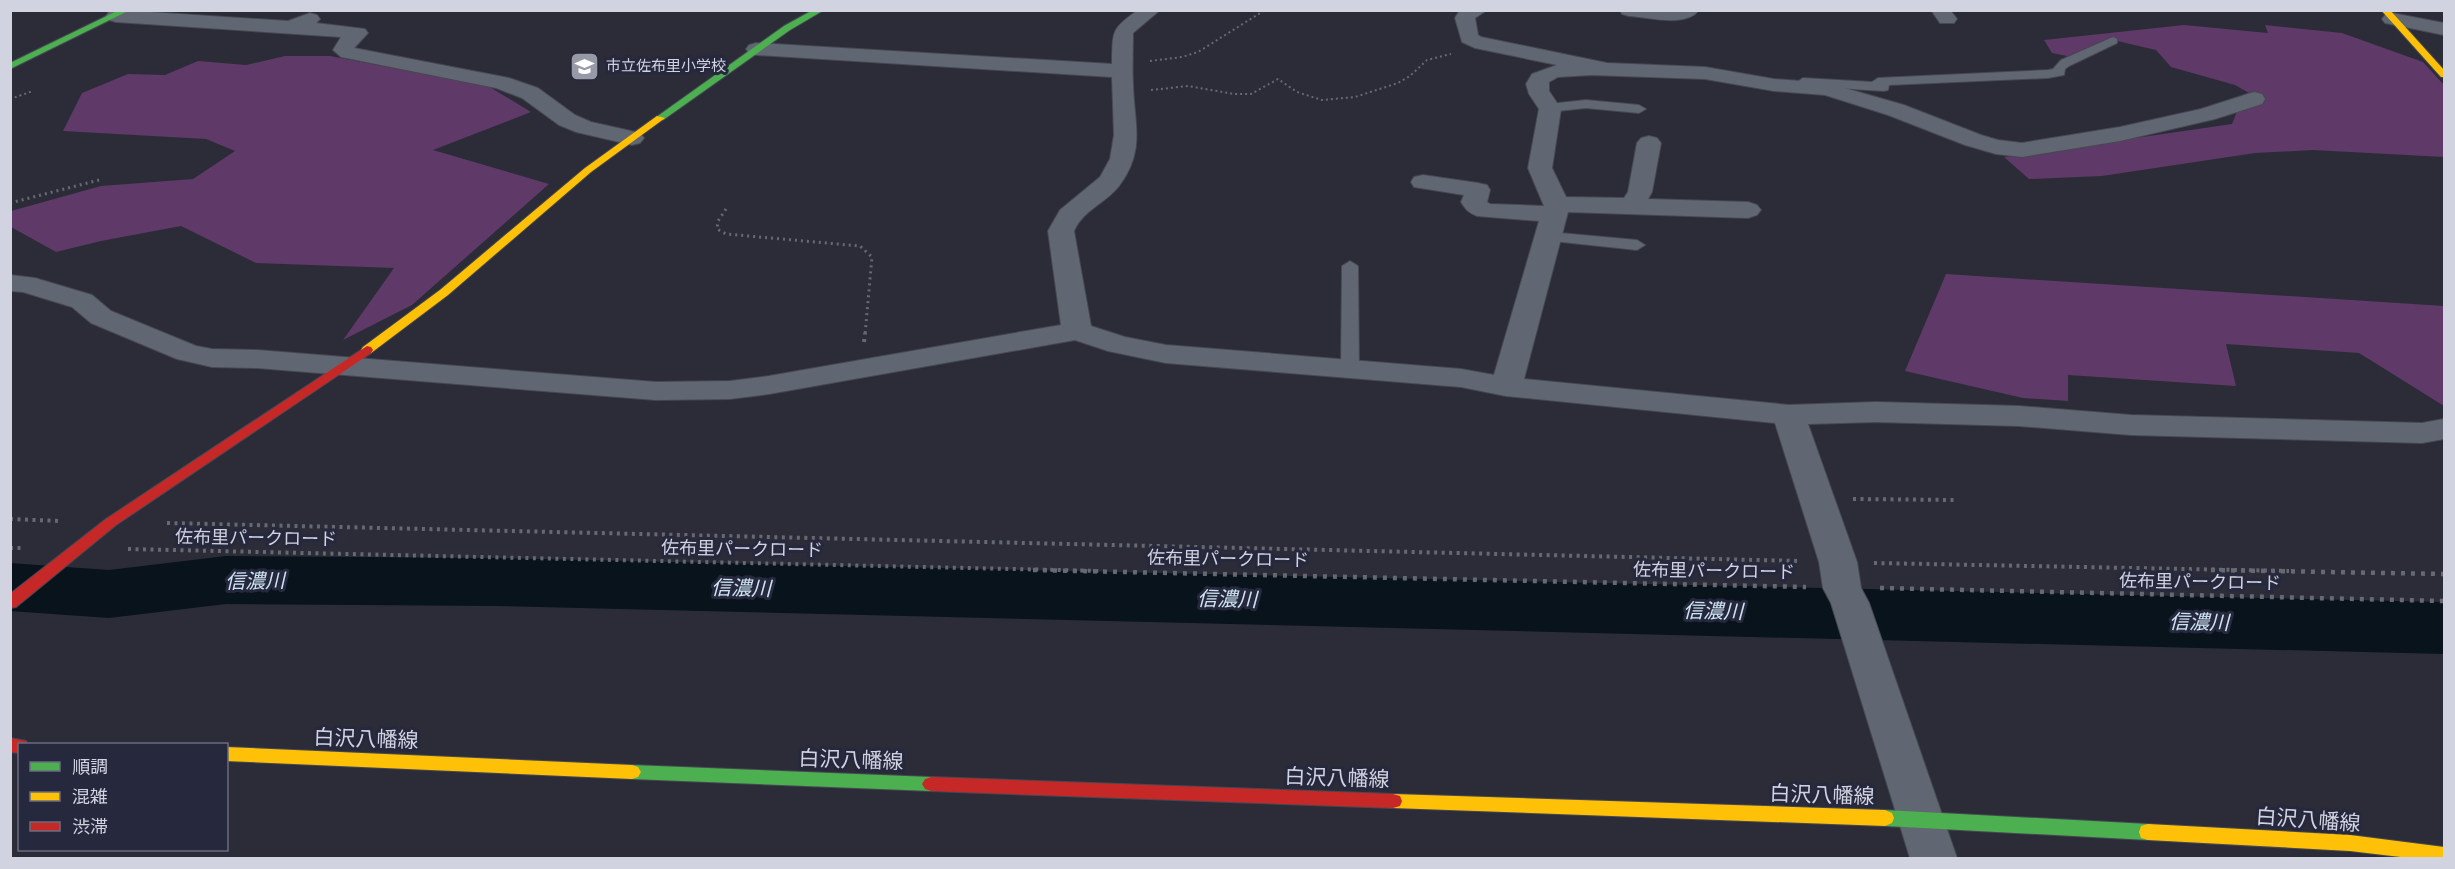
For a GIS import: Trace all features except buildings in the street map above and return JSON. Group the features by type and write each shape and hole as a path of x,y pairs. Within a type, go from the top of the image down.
{"main road":[{"path":"10,603 111,522 406,323 472,270 567,187 756,49 787,28 820,10"},
{"path":"10,67 121,13"},
{"path":"2388,15 2445,75"},
{"name":"白沢八幡線","path":"228,754 895,783 1928,840 2350,843 2445,855"}],"street":[{"path":"290,27 331,10"},
{"path":"1629,10 1672,14 1690,10"},
{"path":"1077,331 1061,231 1065,219 1109,183 1118,169 1127,146 1123,33 1139,12"},
{"path":"1467,12 1465,18 1469,38 1475,42 1607,69"},
{"path":"121,13 358,33 344,45 343,50 348,53 501,83 530,93 567,120 584,127 632,138"},
{"path":"2388,15 2445,28"},
{"path":"756,49 1123,76"},
{"path":"1506,387 1553,219 1540,168 1549,108 1539,93 1537,83 1540,77 1561,70 1698,72 1774,85 1827,89 1896,110 1973,140 1996,147 2022,150 2120,134 2207,114 2254,99"},
{"path":"1631,207 1640,192 1649,143"},
{"path":"1423,183 1478,190 1474,202 1477,207 1486,211 1553,219 1631,207 1748,210"},
{"path":"10,283 25,284 82,302 101,317 188,353 212,358 656,391 730,390 769,386 1077,331 1119,345 1166,354 1461,378 1506,387 1789,415 1875,412 2019,416 2131,425 2422,433 2445,429"},
{"path":"1789,415 1928,840"}],"lane":[{"path":"1760,81 1884,87 1878,81 2048,74 2060,72 2060,68 2065,63 2113,41"},
{"path":"1549,108 1586,104 1639,109"},
{"path":"1553,219 1637,245"},
{"path":"1350,266 1350,369"}],"path":[{"path":"1123,76 1198,51 1265,10"},
{"path":"1333,10 1344,10"},
{"path":"1123,76 1234,94 1251,94 1278,79 1297,92 1322,100 1355,97 1398,83 1410,76 1427,60 1445,57 1475,42"},
{"path":"10,99 33,91"},
{"path":"10,203 103,179"},
{"path":"726,209 718,221 717,229 726,234 860,246 872,257 862,362 864,368"},
{"path":"1817,499 1954,500"},
{"path":"111,522 1843,584 2445,574"},
{"name":"佐布里パークロード","path":"10,548 1843,584 2445,601"}],"shaded area":[{"path":"2184,25 2268,33 2265,25 2342,33 2423,62 2444,85 2444,157 2313,150 2255,153 2102,176 2029,179 2004,157 2232,124 2238,109 2261,100 2235,85 2171,67 2156,50 2113,40 2077,58 2052,53 2044,40"},
{"path":"285,56 330,56 488,86 531,112 433,150 549,184 412,305 343,340 394,268 256,263 181,226 56,252 11,227 11,211 101,186 193,179 235,151 206,139 63,131 82,93 128,74 165,75 198,61 246,65"},
{"path":"1946,274 2444,306 2444,406 2359,353 2226,344 2236,386 2068,375 2068,401 2023,398 1905,371"}],"waterway":[{"name":"信濃川","path":"10,587 109,594 226,580 497,582 2444,628"}],"traffic: fast":[{"path":"10,67 126,10"},
{"path":"660,118 787,28 820,10"},
{"path":"632,772 931,784"},
{"path":"1885,818 2148,832"}],"traffic: slow":[{"path":"2385,10 2444,75"},
{"path":"367,350 444,292 588,170 660,118"},
{"path":"228,754 632,772"},
{"path":"1393,801 1885,818"},
{"path":"2148,832 2350,843 2444,855"}],"traffic: jam":[{"path":"10,603 111,522 367,350"},
{"path":"10,745 18,746"},
{"path":"931,784 1393,801"}],"place":[{"name":"市立佐布里小学校","path":"585,66"}]}
